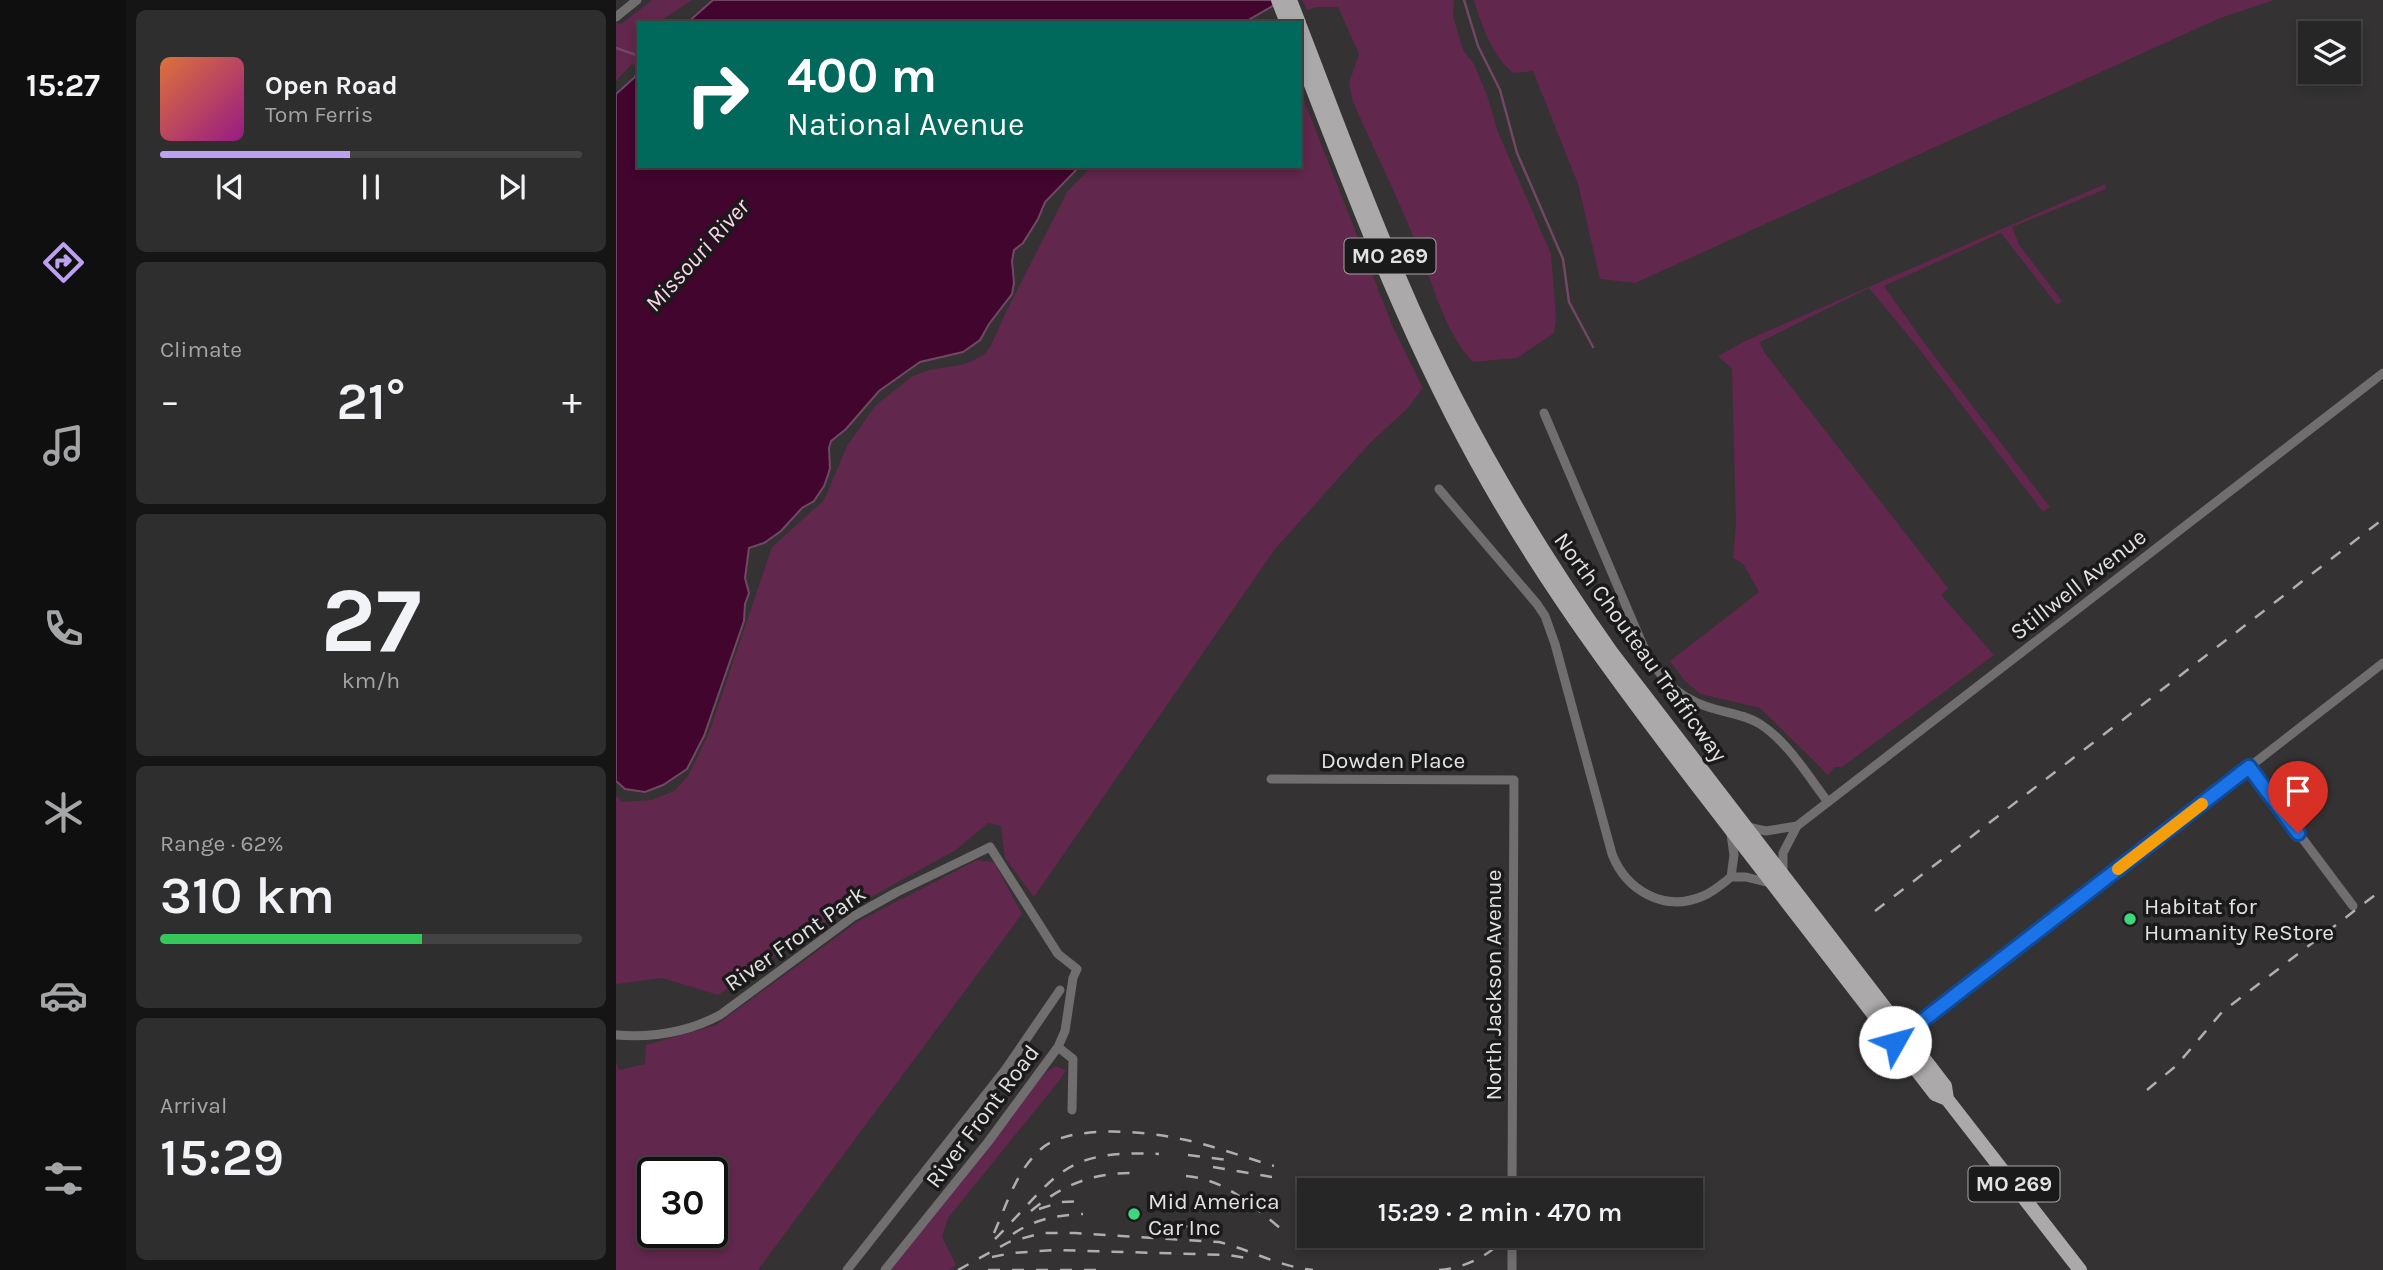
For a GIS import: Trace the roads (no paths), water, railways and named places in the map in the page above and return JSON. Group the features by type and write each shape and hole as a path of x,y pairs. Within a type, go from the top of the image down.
{"main road":[{"path":"1278,0 1286,21"},
{"name":"North Chouteau Trafficway","path":"1290,0 1299,21"},
{"name":"North Chouteau Trafficway","path":"1302,29 1401,281 1494,482 1584,615 1660,717 1783,873 1900,1038 1935,1094 1947,1099 2080,1270"},
{"name":"North Chouteau Trafficway","path":"1302,61 1391,288 1423,358 1552,587 1770,883 1900,1038"}],"street":[{"path":"616,17 637,0"},
{"name":"Stillwell Avenue","path":"1783,873 1783,853 1797,826 2383,373"},
{"name":"North Chouteau Trafficway","path":"1544,413 1645,651 1657,671 1673,688 1690,700 1744,716 1763,726 1783,744 1828,802"},
{"path":"1439,489 1545,616 1612,854 1625,879 1644,894 1656,899 1687,901 1711,892 1731,877 1746,877 1770,883"},
{"path":"1900,1038 2383,663"},
{"path":"2249,767 2353,906"},
{"name":"Dowden Place","path":"1271,779 1514,780"},
{"name":"North Jackson Avenue","path":"1512,1178 1514,780"},
{"path":"1747,827 1766,831 1797,826"},
{"path":"1730,829 1734,855 1731,877"},
{"name":"River Front Road","path":"885,1270 988,1142 1058,1047 1065,1031 1076,969 1058,954 990,847"},
{"name":"River Front Park","path":"616,1035 649,1035 690,1029 703,1024 720,1015 854,916 990,847"},
{"name":"River Front Road","path":"847,1270 1005,1070 1059,989"},
{"path":"1058,1047 1073,1059 1072,1110"},
{"path":"1512,1248 1512,1270"}],"water":[{"path":"713,0 1283,0 1246,21 689,21"},
{"name":"Missouri River","path":"637,70 637,168 1078,168 1045,202 1023,243 1014,250 1012,294 980,340 963,352 920,362 879,391 846,429 831,441 830,468 824,486 814,501 802,508 781,531 764,543 749,548 745,578 749,593 744,621 704,736 687,769 663,785 645,792 625,789 616,781 616,94 635,77"}],"waterway":[{"path":"1464,0 1478,46 1500,90 1517,153 1563,259 1569,302 1593,347"},
{"path":"616,48 637,55"}],"railway":[{"path":"1875,911 2383,519"},
{"path":"2147,1090 2177,1065 2222,1012 2383,889"},
{"path":"994,1233 1025,1167 1041,1149 1053,1141 1069,1136 1108,1132 1166,1136 1204,1144 1274,1166"},
{"path":"995,1239 1049,1183 1081,1162 1101,1156 1159,1154"},
{"path":"1188,1155 1227,1160"},
{"path":"1213,1167 1272,1177"},
{"path":"1031,1211 1054,1194 1078,1182 1104,1175 1132,1173"},
{"path":"1186,1176 1200,1178 1225,1188 1248,1202 1280,1228"},
{"path":"1039,1209 1061,1202 1082,1201"},
{"path":"1013,1234 1046,1219 1083,1214"},
{"path":"1184,1226 1202,1228 1228,1237"},
{"path":"958,1270 1009,1242 1042,1233 1219,1242 1313,1270"},
{"path":"1439,1270 1476,1260 1493,1248"},
{"path":"992,1257 1055,1250 1228,1255 1247,1258"},
{"path":"988,1270 1100,1270"}],"place":[{"name":"Habitat for Humanity ReStore","path":"2130,919"},
{"name":"Mid America Car Inc","path":"1134,1214"}]}
